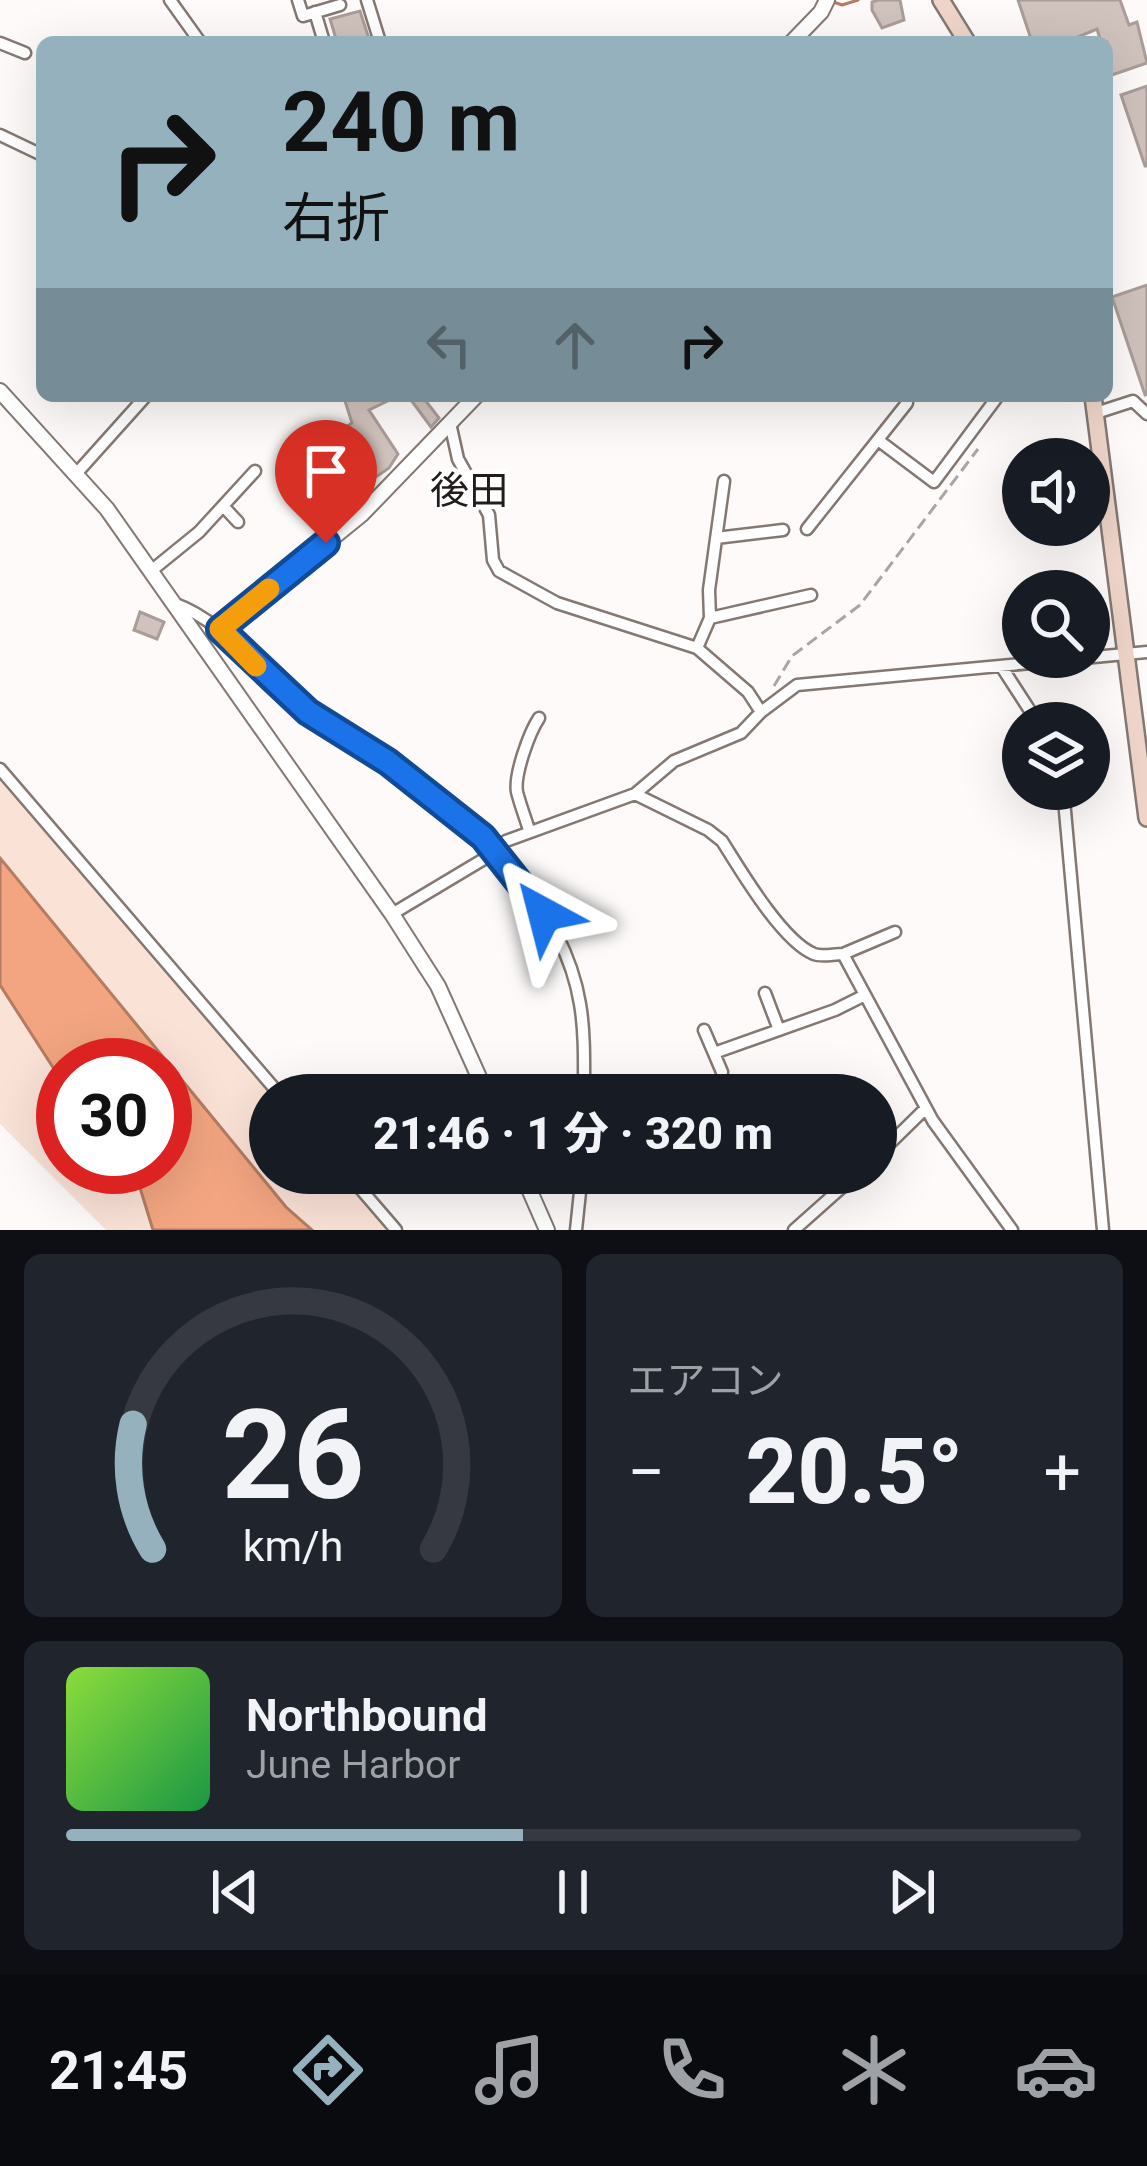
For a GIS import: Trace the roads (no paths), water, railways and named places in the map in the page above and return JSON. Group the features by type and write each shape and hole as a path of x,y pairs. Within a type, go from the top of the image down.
{"main road":[{"path":"941,0 963,36"},
{"path":"1094,404 1147,818"}],"street":[{"path":"170,0 196,36"},
{"path":"298,0 303,16 354,0"},
{"path":"367,0 378,36"},
{"path":"799,36 827,0"},
{"path":"315,12 322,36"},
{"path":"0,43 25,53"},
{"path":"0,135 36,152"},
{"path":"0,391 107,509 392,914 438,986 478,1074"},
{"path":"1094,404 1133,401 1147,414"},
{"path":"76,474 141,402"},
{"path":"220,629 362,514 470,402"},
{"path":"807,529 907,402"},
{"path":"878,440 934,482 994,402"},
{"path":"450,423 458,459 489,515 493,560 499,571 557,603 697,648 758,706"},
{"path":"151,571 224,507 255,471"},
{"path":"697,648 710,618 709,590 724,481"},
{"path":"224,507 238,522"},
{"path":"716,538 784,530"},
{"path":"710,618 811,596"},
{"path":"173,603 193,609 220,629 308,712 388,762 494,849 544,914 573,976 584,1074"},
{"path":"392,914 529,830 634,794 674,760 741,733 758,706 797,685 1147,652"},
{"path":"1001,665 1025,702"},
{"path":"529,830 517,789 529,733 538,718"},
{"path":"0,769 262,1074"},
{"path":"634,794 722,841 785,929 818,956 843,954 895,932"},
{"path":"1065,810 1103,1230"},
{"path":"843,954 926,1108 1012,1230"},
{"path":"765,993 779,1030"},
{"path":"714,1053 836,1010 865,995"},
{"path":"704,1030 722,1072"},
{"path":"897,1136 926,1108"},
{"path":"365,1194 396,1230"},
{"path":"531,1194 547,1230"},
{"path":"576,1230 580,1194"},
{"path":"794,1230 835,1194"},
{"path":"809,1218 818,1230"}],"waterway":[{"path":"831,1 842,5 858,0"}],"district":[{"name":"後田","path":"469,491"}]}
